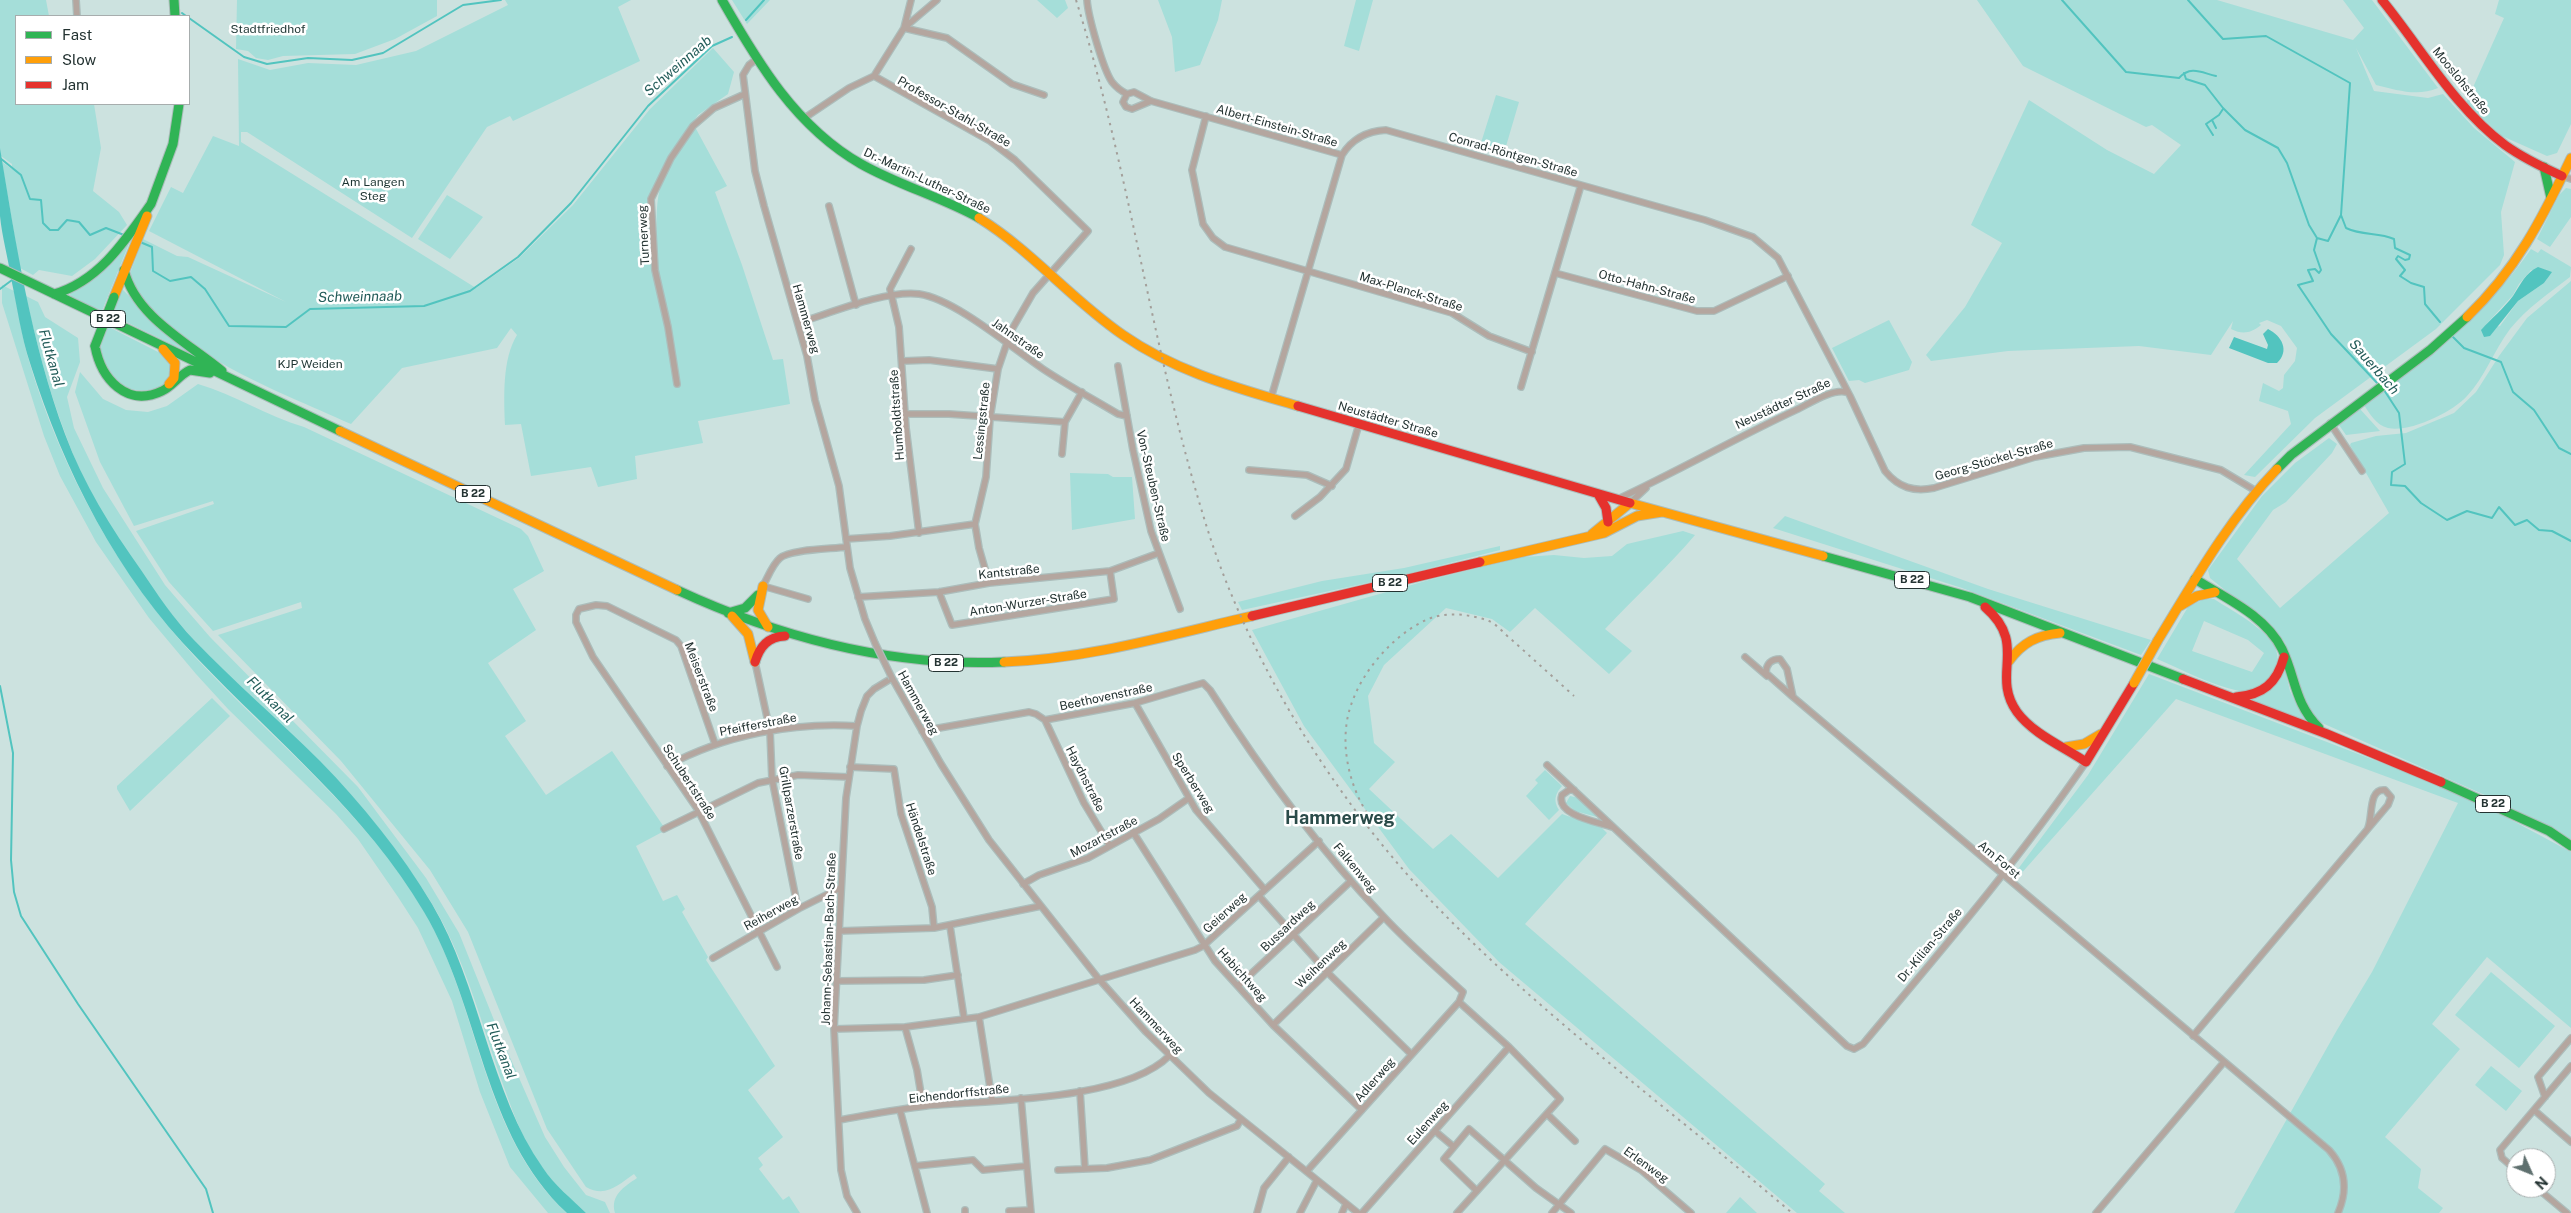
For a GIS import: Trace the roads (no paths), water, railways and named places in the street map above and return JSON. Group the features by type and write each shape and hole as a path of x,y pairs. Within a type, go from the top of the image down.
{"main road":[{"path":"174,0 175,15"},
{"name":"Dr.-Martin-Luther-Straße","path":"722,0 758,58 814,132 860,164 970,213 994,227 1051,274 1109,326 1154,356"},
{"name":"Mooslohstraße","path":"2382,0 2464,108 2493,135 2544,167 2567,177"},
{"path":"179,105 173,144 95,346 98,365 116,388 135,396 155,394 164,390 187,371 194,369 229,378"},
{"name":"Dr.-Kilian-Straße","path":"2086,762 2229,524 2256,491 2291,455 2330,423 2452,331 2484,300 2514,264 2551,198 2567,177 2571,158"},
{"path":"2544,167 2551,198"},
{"path":"54,294 73,289 105,262 141,223"},
{"name":"B 22","path":"0,268 728,613 791,636 860,653 892,658 946,663 1032,660 1118,647 1604,533 1637,516 1662,512"},
{"name":"B 22","path":"124,270 125,280 129,289 144,306 229,378"},
{"path":"150,339 171,356 175,363 174,378 164,390"},
{"name":"Neustädter Straße","path":"1154,356 1213,381 1630,502"},
{"path":"1598,494 1606,508 1608,522"},
{"name":"B 22","path":"1590,535 1630,502 1970,597 2327,734 2496,805 2549,831 2571,846"},
{"path":"2195,578 2269,630 2275,637 2284,657 2292,688 2302,712 2327,734"},
{"path":"755,662 748,634 728,613 745,608 753,603 763,586"},
{"path":"763,586 758,610 765,625 773,630"},
{"path":"2178,607 2197,596 2215,592"},
{"path":"1970,597 1994,612 2002,623 2010,645 2005,682 2018,712 2026,721 2086,762"},
{"path":"2007,663 2016,649 2036,636 2065,633"},
{"path":"755,662 758,651 769,639 791,636"},
{"path":"2232,697 2256,694 2267,689 2275,681 2281,670 2284,657"},
{"path":"2066,747 2084,744 2106,731"}],"street":[{"path":"76,0 77,15"},
{"path":"904,28 911,0"},
{"path":"803,119 849,88 874,76 904,28 937,0"},
{"path":"1087,0 1088,13 1108,74 1119,89 1127,94 1123,102 1129,109 1151,101"},
{"path":"904,28 947,38 1012,84 1044,95"},
{"name":"Hammerweg","path":"758,58 749,65 743,75 756,171 798,323 839,486 846,547 858,597 875,643 892,678 967,807 1023,884 1098,978 1169,1056 1209,1093 1358,1213"},
{"name":"Professor-Stahl-Straße","path":"874,76 990,141 1009,155 1088,229 1088,234 1051,274"},
{"name":"Albert-Einstein-Straße","path":"1127,94 1134,92 1151,101 1342,156"},
{"name":"Turnerweg","path":"677,384 668,327 655,270 652,199 671,158 694,126 714,108 745,94"},
{"name":"Albert-Einstein-Straße","path":"1206,116 1192,170 1203,224 1213,238 1225,247 1308,271"},
{"name":"Conrad-Röntgen-Straße","path":"1271,398 1342,156 1351,144 1362,135 1376,130 1393,130 1744,233 1766,246 1778,258 1846,392"},
{"path":"1521,386 1580,185"},
{"path":"829,206 856,305"},
{"path":"893,296 890,289 911,249"},
{"name":"Max-Planck-Straße","path":"1308,271 1452,313 1489,336 1532,352"},
{"name":"Otto-Hahn-Straße","path":"1555,273 1697,311 1714,311 1788,276"},
{"name":"Lessingstraße","path":"989,583 979,548 976,524 986,477 990,418 998,369 1006,342 1033,293 1051,274"},
{"name":"Jahnstraße","path":"798,323 893,296 925,296 963,313 1044,369 1118,414 1127,416"},
{"name":"Humboldtstraße","path":"893,296 903,362 911,474 919,533"},
{"path":"903,362 929,360 998,369"},
{"name":"Von-Steuben-Straße","path":"1118,366 1149,521 1180,609"},
{"path":"1062,454 1065,422 1082,392"},
{"name":"Neustädter Straße","path":"1618,499 1651,484 1739,437 1821,398 1838,392 1846,392"},
{"name":"Georg-Stöckel-Straße","path":"1846,392 1850,396 1885,471 1898,484 1912,490 1934,488 2052,453 2084,448 2130,447 2221,470 2256,491"},
{"path":"906,414 949,414 1065,422"},
{"path":"2330,423 2362,471"},
{"path":"1295,516 1332,486 1346,469 1359,424"},
{"path":"1249,470 1306,475 1332,486"},
{"name":"Neustädter Straße","path":"1630,502 1651,484"},
{"path":"846,539 919,533 976,524"},
{"path":"808,599 763,586 782,556 791,553 846,547"},
{"name":"Kantstraße","path":"858,597 939,592 989,583 1110,571 1159,553"},
{"name":"Anton-Wurzer-Straße","path":"939,592 952,625 1114,599 1110,571"},
{"name":"Meiserstraße","path":"576,615 582,607 607,606 676,640 681,646 715,744"},
{"name":"Schubertstraße","path":"576,615 581,633 602,672 698,810 777,967"},
{"name":"Am Forst","path":"1745,656 2329,1150 2339,1164 2344,1182 2343,1200 2338,1213"},
{"path":"1769,677 1766,672 1768,664 1776,659 1783,662 1787,669 1793,697"},
{"name":"Grillparzerstraße","path":"755,662 770,731 772,779 798,909"},
{"name":"Johann-Sebastian-Bach-Straße","path":"856,1213 844,1186 834,1029 840,888 849,777 856,726 867,696 874,688 892,678"},
{"name":"Beethovenstraße","path":"922,731 1029,712 1045,720 1135,703 1198,684 1206,686"},
{"name":"Falkenweg","path":"1206,686 1270,780 1351,881 1384,917 1463,992 1459,1002"},
{"name":"Sperberweg","path":"1135,703 1156,744 1174,770 1196,810 1265,890"},
{"name":"Haydnstraße","path":"1045,720 1084,803 1110,846"},
{"name":"Pfeifferstraße","path":"667,766 696,750 770,731 823,724 856,726"},
{"name":"Dr.-Kilian-Straße","path":"1547,764 1844,1043 1854,1049 1863,1044 2003,876 2038,831 2086,762"},
{"name":"Händelstraße","path":"850,768 894,769 901,814 932,907 934,928"},
{"path":"664,829 738,791 772,779 815,774 849,777"},
{"name":"Dr.-Kilian-Straße","path":"1574,790 1566,791 1561,798 1562,804 1567,811 1615,828"},
{"path":"2193,1036 2391,802 2389,792 2378,790 2374,794 2368,828"},
{"name":"Mozartstraße","path":"1023,884 1039,875 1078,863 1159,819 1189,798"},
{"name":"Habichtweg","path":"1133,832 1204,946 1273,1025 1362,1110"},
{"name":"Geierweg","path":"834,1029 904,1027 980,1016 1204,946 1319,841"},
{"name":"Bussardweg","path":"1238,986 1351,881"},
{"name":"Reiherweg","path":"713,958 798,909 840,888"},
{"path":"1259,896 1327,972 1411,1054"},
{"path":"839,931 934,928 1041,906"},
{"name":"Weihenweg","path":"1273,1025 1384,917"},
{"path":"950,926 964,1018"},
{"path":"837,981 924,980 958,975"},
{"path":"1457,1213 1560,1100 1509,1047 1459,1002"},
{"name":"Adlerweg","path":"1307,1171 1459,1002"},
{"path":"980,1016 992,1100"},
{"path":"904,1027 917,1070 923,1106"},
{"path":"2545,1097 2538,1077 2571,1038"},
{"name":"Eulenweg","path":"1362,1213 1509,1047"},
{"name":"Eichendorffstraße","path":"839,1120 923,1106 1080,1091 1143,1074 1169,1056"},
{"path":"2096,1213 2224,1062"},
{"path":"2506,1161 2502,1158 2500,1150 2571,1066"},
{"path":"1080,1091 1085,1170"},
{"path":"1009,1212 1031,1211 1021,1098"},
{"path":"900,1110 927,1213"},
{"path":"2534,1110 2571,1142"},
{"path":"1547,1114 1575,1141"},
{"path":"1058,1170 1107,1168 1150,1160 1180,1150 1237,1126 1241,1119"},
{"path":"1477,1191 1444,1159 1469,1129 1558,1205 1570,1213"},
{"path":"1435,1131 1454,1147"},
{"name":"Erlenweg","path":"1552,1213 1605,1149 1641,1170 1691,1213"},
{"path":"1257,1213 1264,1188 1289,1157"},
{"path":"915,1166 973,1160 983,1170 1026,1166"},
{"path":"1300,1213 1317,1180"},
{"path":"2549,1198 2566,1213"},
{"path":"1342,1213 1346,1204"}],"water":[{"path":"0,148 26,293 43,364 72,452 98,505 180,624 209,656 336,777 366,811 407,866 432,904 448,936 462,969 497,1073 525,1138 547,1174 586,1213 567,1213 539,1181 517,1146 499,1108 443,949 424,912 401,876 347,810 197,658 168,626 142,593 96,520 59,443 24,342 0,216"},
{"path":"2538,267 2552,272 2544,283 2518,301 2490,336 2484,337 2481,330 2513,296 2526,276"},
{"path":"2268,329 2283,344 2283,354 2277,363 2268,363 2229,348 2234,337 2267,349 2268,345 2263,334"}],"waterway":[{"path":"190,19 244,57 267,64 308,58 352,60 383,53 463,5 501,0"},
{"name":"Schweinnaab","path":"746,20 764,0"},
{"name":"Sauerbach","path":"2062,0 2126,72 2179,78 2188,72 2197,71 2216,76"},
{"name":"Sauerbach","path":"2188,0 2223,39 2266,36 2350,83 2341,215 2328,241 2317,238 2314,250 2321,270 2319,273 2315,269 2308,270 2313,281 2298,285 2331,334 2379,385"},
{"name":"Schweinnaab","path":"140,242 152,247 153,271 170,281 191,277 205,289 229,326 286,327 310,309 424,306 470,291 518,257 571,203 648,106 712,46 732,37"},
{"path":"2184,73 2186,79 2205,85 2223,108 2245,130 2278,148 2287,163 2309,225 2317,238"},
{"name":"Sauerbach","path":"2213,135 2206,124 2219,115 2223,109"},
{"name":"Sauerbach","path":"2212,120 2216,128"},
{"name":"Schweinnaab","path":"0,158 21,175 30,199 41,200 43,223 50,230 58,230 67,220 79,222 90,235 106,228 124,235"},
{"name":"Sauerbach","path":"2341,215 2346,228 2394,239 2395,248 2410,255 2409,259 2405,260 2398,256 2396,259 2405,270 2400,276 2411,283 2424,287 2425,304 2440,322"},
{"path":"0,289 12,280"},
{"name":"Sauerbach","path":"2453,337 2464,348 2501,362 2513,392 2534,410 2559,448 2571,454"},
{"name":"Sauerbach","path":"2384,390 2399,413 2405,464 2392,472 2391,485 2405,486 2421,503 2447,520 2467,511 2492,518 2499,507 2515,525 2527,520 2539,530 2552,531 2571,541"},
{"path":"0,686 13,753 11,860 14,892 21,916 78,1004 206,1189 213,1213"}],"railway":[{"path":"1076,0 1112,133 1172,401 1189,468 1209,534 1250,636 1304,736 1370,829 1405,872 1442,912 1525,991 1569,1029 1792,1213"},
{"path":"1371,819 1359,799 1348,764 1345,740 1349,713 1354,696 1372,665 1384,651 1411,628 1441,615 1466,615 1492,622 1574,696"}],"district":[{"name":"Hammerweg","path":"1340,818"}],"park label":[{"name":"Stadtfriedhof","path":"268,29"},
{"name":"Am Langen Steg","path":"373,189"},
{"name":"KJP Weiden","path":"310,364"}],"water label":[{"name":"Flutkanal","path":"51,358"},
{"name":"Flutkanal","path":"270,700"},
{"name":"Flutkanal","path":"501,1051"}]}
